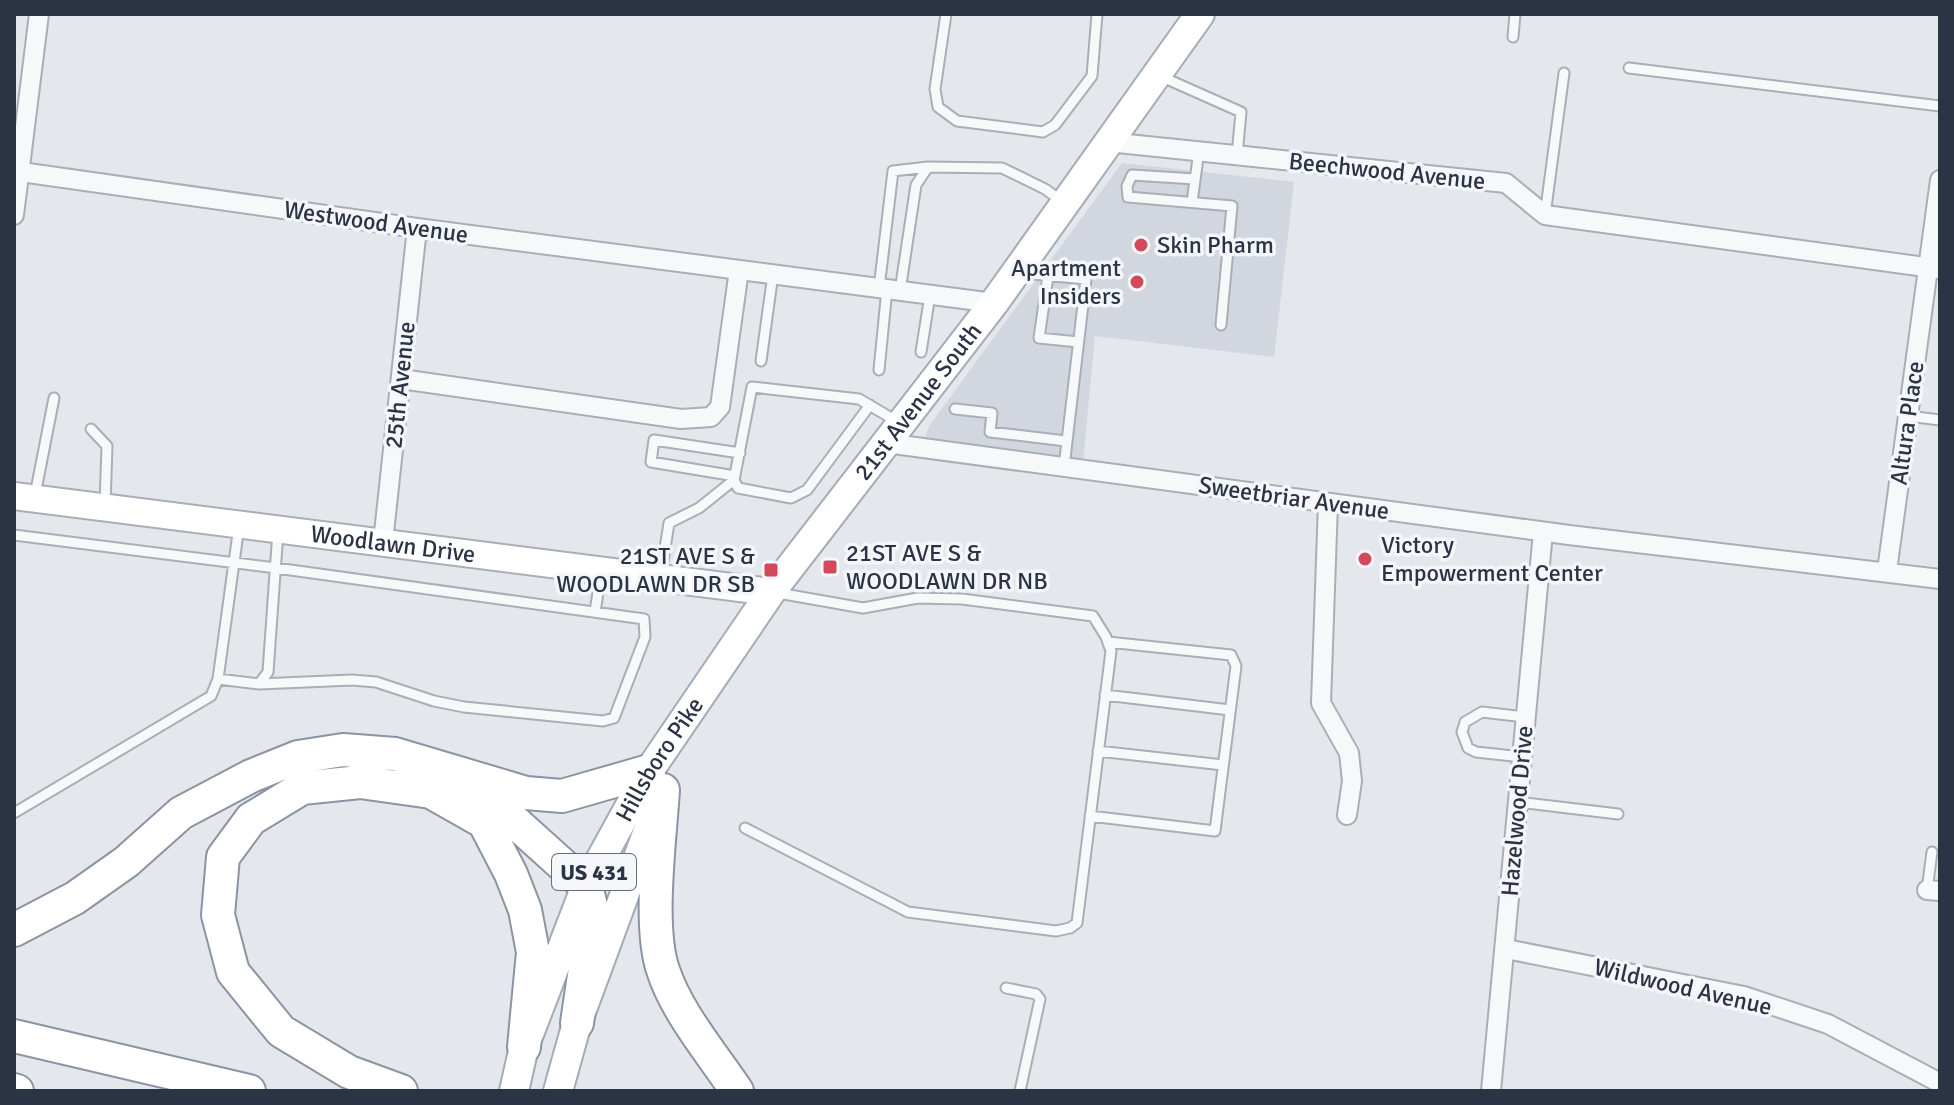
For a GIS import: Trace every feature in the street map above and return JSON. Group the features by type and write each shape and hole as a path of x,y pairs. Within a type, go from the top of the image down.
{"highway":[{"path":"14,930 75,898 126,862 181,813 251,776 298,757 343,750 395,754 526,793 562,796 656,781 657,944 663,970 676,999 737,1091"},
{"path":"466,777 586,886 593,914 577,1023"},
{"path":"401,1091 349,1072 281,1031 233,972 218,915 223,857 251,819 302,788 360,782 431,792 484,822 511,874 525,910 533,952 524,1047"},
{"path":"14,1036 249,1091"}],"main road":[{"name":"21st Avenue South","path":"691,711 771,592 994,303 1200,14"},
{"name":"Woodlawn Drive","path":"24,498 771,592"},
{"name":"Hillsboro Pike","path":"514,1091 524,1047 586,886 656,781 691,711"},
{"name":"Hillsboro Pike","path":"558,1091 656,781"}],"street":[{"path":"14,215 17,171 39,14"},
{"name":"Beechwood Avenue","path":"1108,142 1506,183 1545,215"},
{"name":"Westwood Avenue","path":"17,171 417,228 994,303"},
{"name":"Altura Place","path":"1887,571 1908,416 1934,268 1940,180"},
{"path":"1545,215 1934,268"},
{"name":"25th Avenue","path":"383,542 417,228"},
{"path":"401,379 681,419 711,417 720,407 739,270"},
{"name":"Sweetbriar Avenue","path":"893,434 1064,467 1543,532 1940,579"},
{"path":"1328,503 1321,703 1349,753 1352,781 1347,815"},
{"name":"Hazelwood Drive","path":"1491,1091 1543,532"},
{"name":"Wildwood Avenue","path":"1506,949 1744,996 1828,1024 1940,1083"}],"lane":[{"path":"946,14 935,89 938,107 957,121 1043,132 1055,125 1092,76 1097,14"},
{"path":"1513,37 1515,14"},
{"path":"1629,68 1940,106"},
{"path":"1545,215 1564,73"},
{"path":"1157,75 1241,112 1237,155"},
{"path":"1192,202 1199,151"},
{"path":"879,370 889,289 893,171 928,167 1002,168 1045,189 1065,204"},
{"path":"889,289 916,185 928,167"},
{"path":"1195,179 1132,175 1127,186 1128,197 1232,206 1221,325"},
{"path":"1016,273 1086,279 1064,467"},
{"path":"761,361 773,274"},
{"path":"1048,276 1039,338 1078,342"},
{"path":"921,352 930,295"},
{"path":"870,405 807,490 791,498 738,488 735,478 752,387 859,399 870,405 893,434"},
{"path":"24,498 54,398"},
{"path":"955,409 992,413 990,432 1066,441"},
{"path":"1908,416 1940,420"},
{"path":"91,429 107,446 105,508"},
{"path":"735,478 651,462 654,440 740,453"},
{"path":"660,577 669,523 699,508 735,478"},
{"path":"14,813 211,696 218,679 239,526"},
{"path":"259,684 268,672 278,531"},
{"path":"14,535 235,562 644,619 645,637 614,718 591,721 464,707 434,701 376,682 352,680 259,684 218,679"},
{"path":"595,612 601,569"},
{"path":"745,828 908,912 1056,931 1077,923 1111,651 1093,616 962,599 918,598 863,608 771,592"},
{"path":"1090,816 1215,831 1236,666 1231,655 1108,642"},
{"path":"1105,695 1230,710"},
{"path":"1522,757 1476,752 1468,748 1462,732 1465,722 1482,712 1525,717"},
{"path":"1098,751 1223,765"},
{"path":"1518,802 1618,814"},
{"path":"1932,852 1933,891"},
{"path":"1006,988 1036,994 1040,999 1020,1091"}],"shaded area":[{"path":"1122,163 1294,182 1274,357 1095,336 1083,461 925,439 929,426"}],"place":[{"name":"Skin Pharm","path":"1141,245"},
{"name":"Apartment Insiders","path":"1137,282"},
{"name":"Victory Empowerment Center","path":"1365,559"},
{"name":"21ST AVE S & WOODLAWN DR NB","path":"830,567"},
{"name":"21ST AVE S & WOODLAWN DR SB","path":"771,570"}]}
